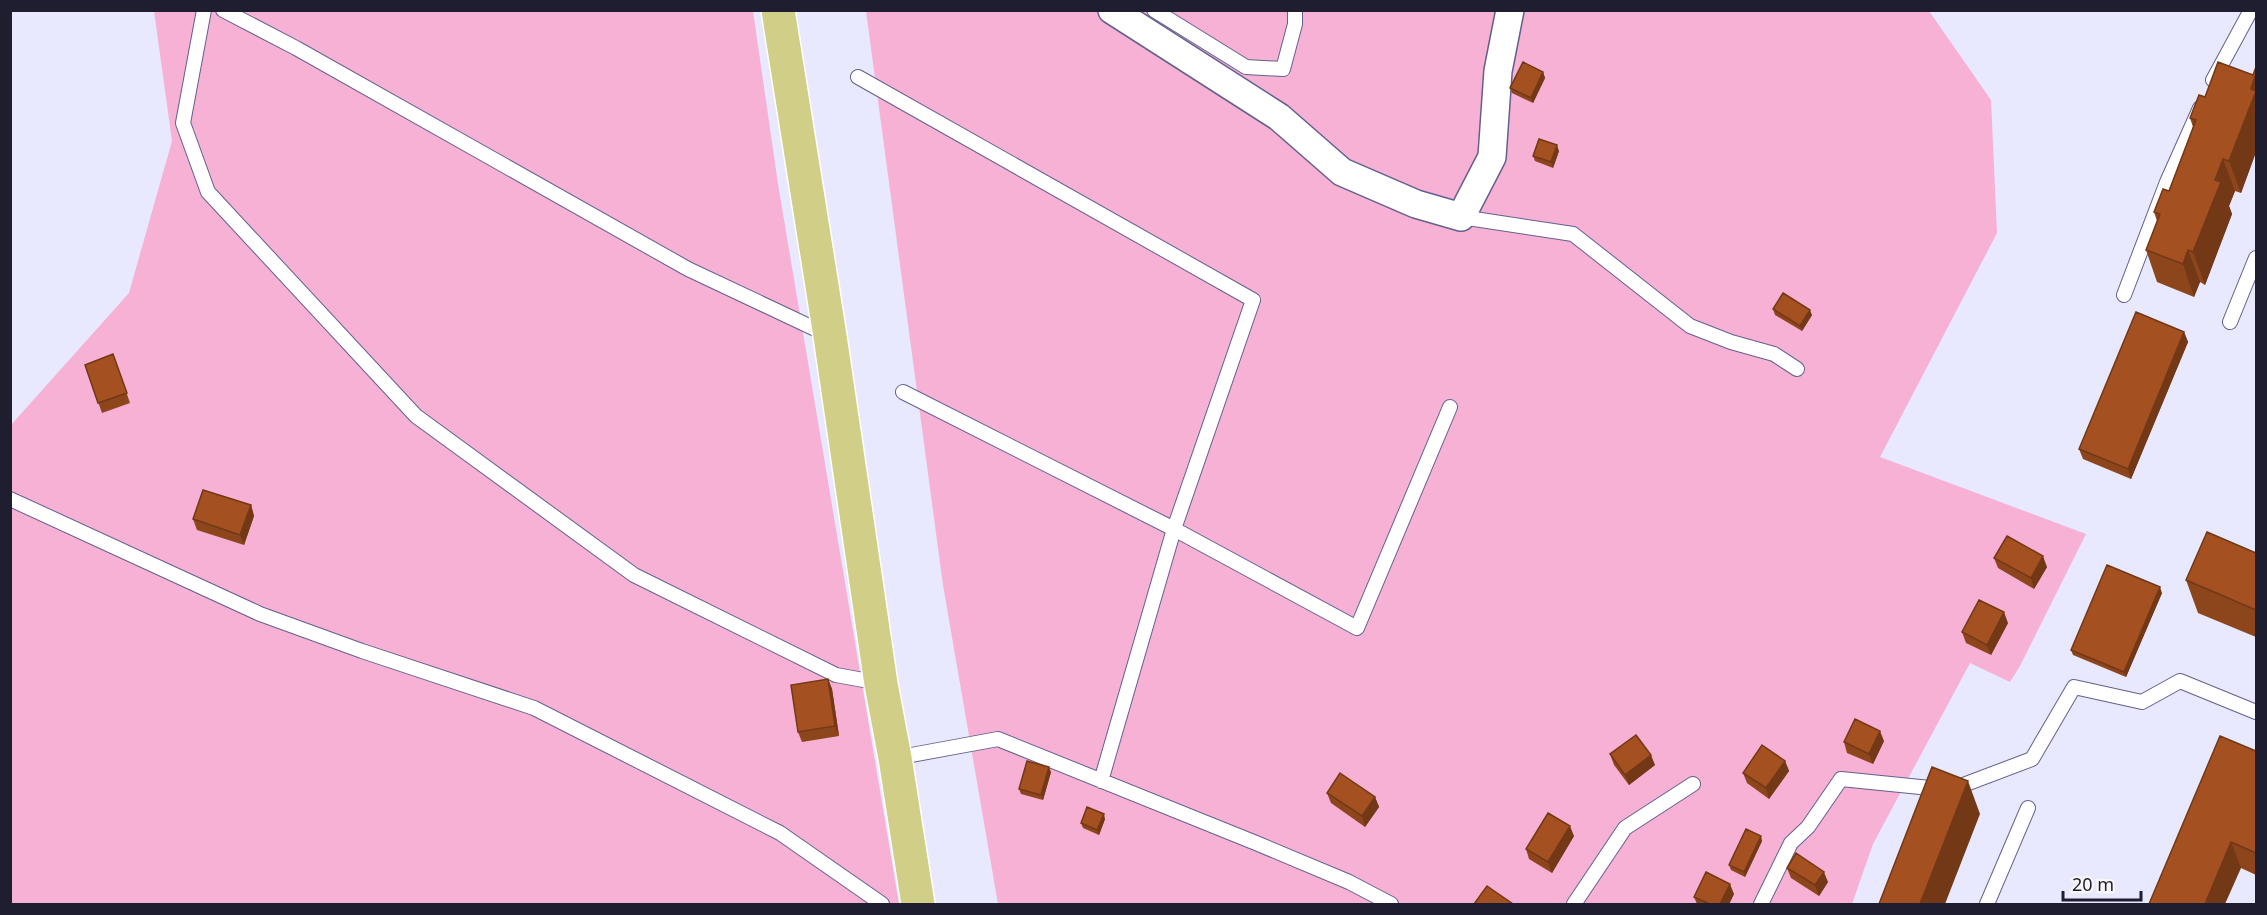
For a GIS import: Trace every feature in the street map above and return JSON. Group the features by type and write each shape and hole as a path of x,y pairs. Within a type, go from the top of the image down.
{"main road":[{"path":"776,11 830,336 881,684 918,904"}],"street":[{"path":"1112,10 1279,117 1342,172 1416,204 1461,217 1492,157 1498,71 1510,10"}],"lane":[{"path":"204,10 183,123 208,192 416,416 634,575 836,675 881,684"},
{"path":"223,10 306,54 688,269 830,336"},
{"path":"1154,10 1246,67 1283,69 1295,24 1295,10"},
{"path":"2124,295 2167,182 2206,94 2251,10"},
{"path":"858,77 1253,300 1174,529 1101,781"},
{"path":"1461,217 1574,234 1690,326 1731,342 1774,354 1797,369"},
{"path":"2230,322 2256,258"},
{"path":"903,392 1174,529 1357,628 1450,408"},
{"path":"10,499 260,614 534,708 780,832 882,904"},
{"path":"1761,904 1791,843 1808,827 1841,779 1950,790 2032,759 2074,687 2142,702 2180,681 2256,712"},
{"path":"895,758 998,739 1349,882 1391,904"},
{"path":"1574,904 1625,828 1693,784"},
{"path":"1987,904 2028,808"}],"shaded area":[{"path":"154,11 753,11 778,184 899,904 11,904 11,425 129,293 172,141"},
{"path":"866,11 1929,11 1991,100 1997,233 1880,457 2086,534 2010,682 1970,663 1873,844 1852,904 998,904 943,585"}],"building":[{"path":"1523,62 1543,72 1531,98 1510,88"},
{"path":"2218,62 2253,75 2256,67 2256,77 2251,89 2256,91 2229,161 2223,159 2215,180 2221,182 2193,252 2188,250 2183,264 2146,250 2160,214 2154,212 2163,189 2169,191 2196,120 2190,118 2199,95 2205,97"},
{"path":"1539,139 1557,145 1551,162 1533,156"},
{"path":"1783,293 1810,310 1800,326 1773,309"},
{"path":"2136,312 2184,332 2128,469 2079,449"},
{"path":"113,354 127,393 98,403 85,365"},
{"path":"203,490 251,505 240,535 193,519"},
{"path":"2207,532 2256,553 2256,610 2186,580"},
{"path":"2007,536 2043,556 2031,578 1994,558"},
{"path":"2107,565 2160,587 2124,672 2071,650"},
{"path":"1979,600 2004,612 1987,645 1962,632"},
{"path":"828,679 835,726 798,732 791,685"},
{"path":"1855,719 1880,731 1869,754 1844,742"},
{"path":"1636,735 1651,755 1625,775 1610,754"},
{"path":"2220,736 2256,751 2256,853 2231,842 2205,904 2149,904"},
{"path":"1762,745 1785,761 1766,788 1743,773"},
{"path":"1027,761 1049,767 1041,795 1019,789"},
{"path":"1932,767 1968,781 1920,904 1879,904"},
{"path":"1340,773 1375,797 1362,816 1327,793"},
{"path":"1087,807 1104,814 1097,830 1081,823"},
{"path":"1548,813 1570,826 1548,862 1526,849"},
{"path":"1746,829 1761,836 1744,872 1729,865"},
{"path":"1796,853 1824,872 1815,885 1787,868"},
{"path":"1706,872 1730,884 1720,904 1710,904 1694,897"},
{"path":"1487,886 1513,904 1474,904"}]}
